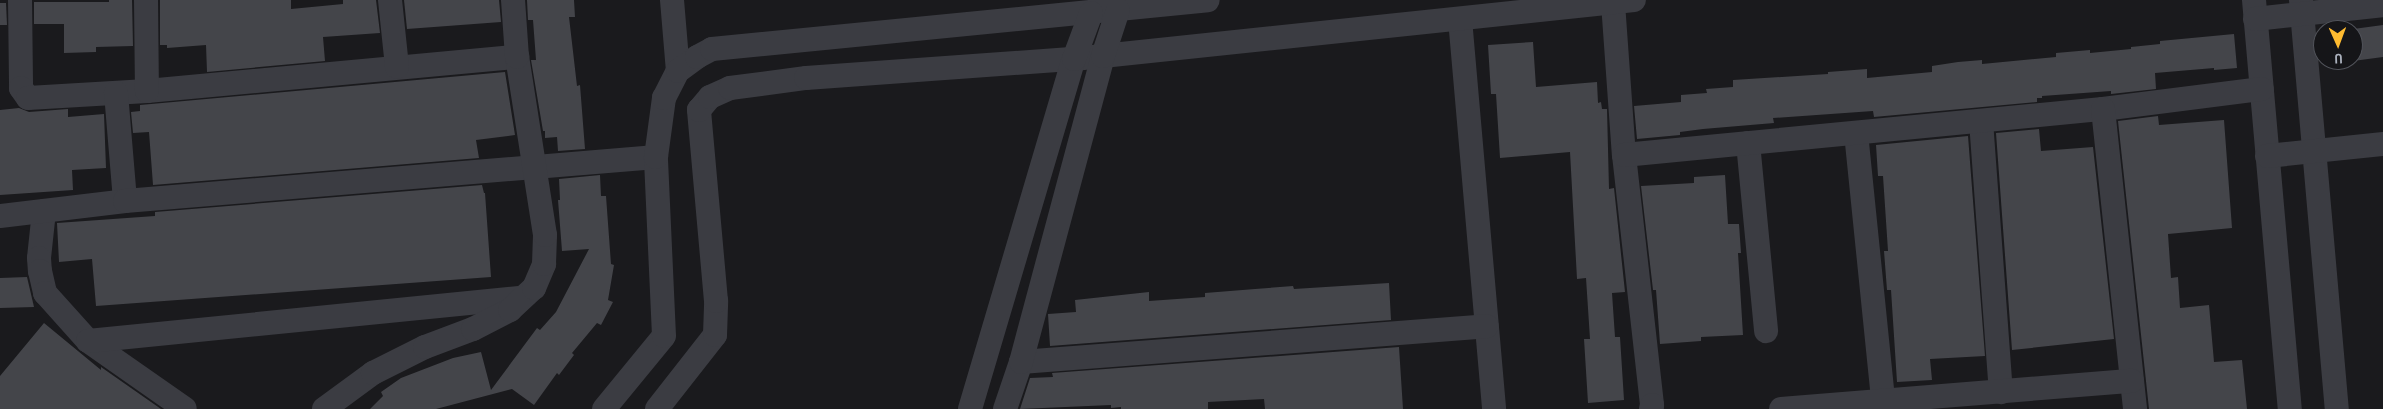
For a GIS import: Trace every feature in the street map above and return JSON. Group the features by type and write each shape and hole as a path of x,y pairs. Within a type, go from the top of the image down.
{"street":[{"path":"20,0 21,88 28,98 147,91 517,56"},
{"path":"146,0 147,91"},
{"path":"390,0 396,68"},
{"path":"324,409 373,373 425,347 473,329 510,310 534,288 544,264 545,235 517,56 513,0"},
{"path":"672,0 678,71"},
{"path":"604,409 664,336 656,157 664,98 678,71 697,56 712,49 1208,0"},
{"path":"658,409 715,335 716,301 699,110 710,97 730,88 806,78 1074,59 1460,19 1540,5 1623,1 1624,155 1651,409"},
{"path":"2290,409 2255,10 2383,5"},
{"path":"2301,7 2337,409"},
{"path":"1006,409 1021,362 1103,56 1118,10"},
{"path":"970,409 1074,59 1091,13"},
{"path":"1460,19 1494,409"},
{"path":"1624,155 2103,109 2262,89"},
{"path":"116,93 125,201"},
{"path":"2103,109 2135,409"},
{"path":"1980,121 2001,392"},
{"path":"1856,133 1883,401"},
{"path":"1748,143 1766,332"},
{"path":"2268,156 2383,144"},
{"path":"0,216 125,201 656,157"},
{"path":"44,211 39,258 46,294 88,341 185,409"},
{"path":"88,341 523,298"},
{"path":"1021,362 1487,326"},
{"path":"1781,409 2132,381"}],"building":[{"path":"109,0 132,0 133,46 96,47 96,52 64,53 64,24 34,24 34,2 109,2"},
{"path":"160,0 291,0 291,9 343,4 343,0 376,0 380,33 323,37 325,61 207,72 206,45 167,48 167,45 160,45"},
{"path":"404,0 499,0 501,22 407,29"},
{"path":"527,0 574,0 575,17 569,17 577,86 580,85 585,149 558,151 557,137 545,138 531,60 536,60 533,20 528,20"},
{"path":"0,3 6,3 7,25 0,25"},
{"path":"2383,25 2383,57 2363,60 2363,28"},
{"path":"2234,34 2237,68 2155,73 2156,89 2111,94 2111,91 2042,96 2042,98 2037,98 2037,102 1874,117 1873,111 1773,118 1774,123 1703,129 1680,132 1680,135 1637,139 1634,106 1681,102 1681,95 1707,93 1706,89 1733,87 1733,80 1828,74 1828,72 1867,69 1867,78 1932,72 1932,66 1958,62 1982,60 1982,64 2056,57 2056,53 2090,50 2090,53 2131,49 2131,47 2160,44 2160,41"},
{"path":"1533,42 1536,87 1597,82 1598,103 1601,102 1602,109 1607,109 1609,189 1614,188 1625,292 1612,293 1615,337 1620,337 1624,400 1588,403 1584,339 1590,339 1586,278 1577,279 1570,152 1500,158 1496,94 1491,94 1488,45"},
{"path":"505,72 515,135 476,140 479,158 153,185 149,132 133,133 131,112 140,111 140,105"},
{"path":"19,108 29,112 68,109 68,117 104,114 106,168 72,170 73,190 0,195 0,110"},
{"path":"2158,116 2159,125 2224,120 2232,228 2168,234 2171,278 2178,277 2180,308 2209,305 2214,362 2242,360 2247,409 2149,409 2118,121"},
{"path":"2039,129 2041,151 2093,147 2114,339 2012,350 1996,133"},
{"path":"1968,136 1985,356 1930,359 1932,380 1897,382 1891,290 1887,290 1884,251 1888,251 1883,176 1878,176 1876,145"},
{"path":"600,175 601,196 606,196 611,264 614,265 608,300 613,302 601,325 597,323 572,353 574,355 559,375 557,373 534,405 512,389 436,409 370,409 383,396 381,392 401,378 453,358 481,352 491,390 537,328 540,330 556,312 589,249 562,251 558,200 560,200 559,179"},
{"path":"1725,175 1728,224 1739,224 1741,253 1738,253 1743,335 1701,337 1701,341 1660,344 1656,290 1653,290 1641,186 1694,183 1694,177"},
{"path":"482,185 485,193 491,277 96,306 92,259 59,262 57,223 155,216 155,212"},
{"path":"27,277 34,307 0,308 0,278"},
{"path":"1389,283 1391,320 1050,346 1048,314 1076,312 1075,300 1149,292 1149,301 1205,297 1205,293 1293,286 1294,289"},
{"path":"44,323 101,370 101,367 161,409 0,409 0,376"},
{"path":"1399,347 1403,409 1265,409 1264,399 1208,402 1208,409 1121,409 1121,407 1111,408 1111,405 1020,409 1030,378 1053,377 1052,373"}]}
